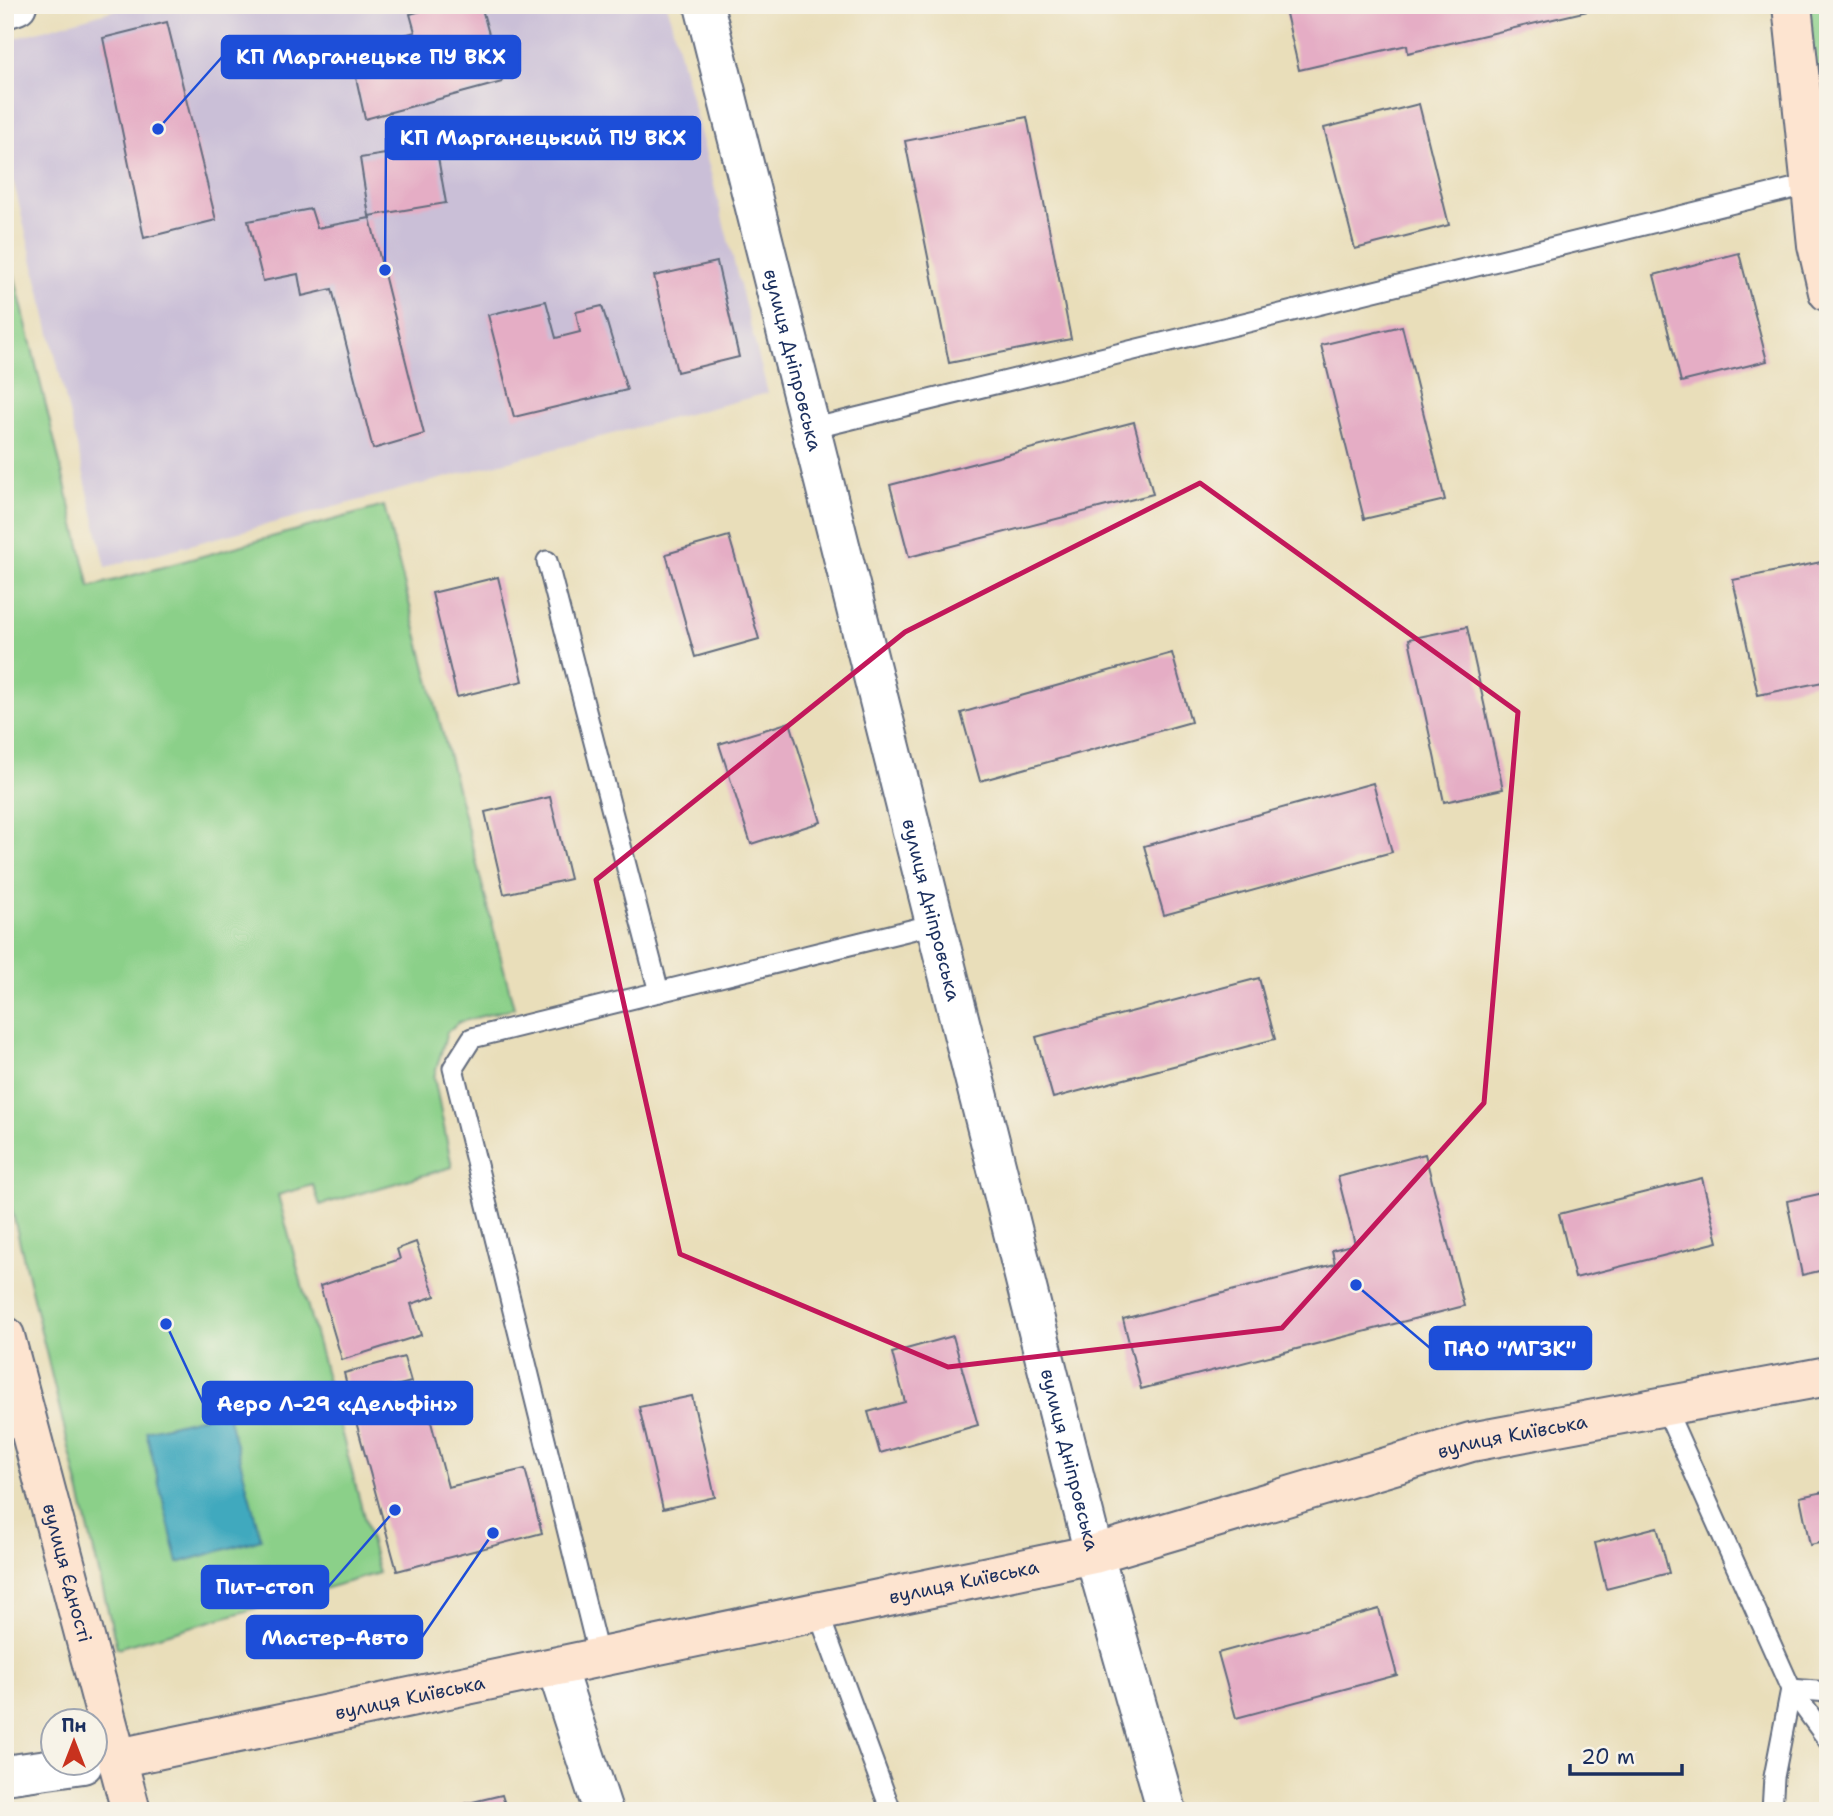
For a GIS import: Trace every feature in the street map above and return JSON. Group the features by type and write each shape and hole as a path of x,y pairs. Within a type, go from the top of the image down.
{"main road":[{"path":"1792,5 1817,245 1828,292"},
{"name":"вулиця Єдності","path":"5,1336 86,1708"},
{"name":"вулиця Київська","path":"108,1759 1094,1554 1471,1442 1828,1376"},
{"name":"вулиця Єдності","path":"108,1776 131,1811"}],"street":[{"path":"5,9 17,5"},
{"name":"вулиця Дніпровська","path":"704,5 1094,1554 1167,1811"},
{"path":"556,1667 603,1811"},
{"name":"вулиця Київська","path":"5,1775 38,1770"}],"lane":[{"path":"811,429 1811,184"},
{"path":"547,561 659,992"},
{"path":"599,1658 453,1068 472,1038 935,924"},
{"path":"1664,1405 1791,1689 1828,1740"},
{"path":"818,1612 891,1811"},
{"path":"1791,1689 1828,1692"},
{"path":"1772,1811 1774,1777 1791,1689"}],"highlighted area":[{"path":"1200,483 1518,712 1484,1103 1282,1328 948,1367 680,1254 596,880 905,632"}],"shaded area":[{"path":"132,5 667,5 768,393 106,567 5,146 5,41"}],"green space":[{"path":"1792,5 1828,5 1828,292"},
{"path":"5,237 90,587 384,506 514,1008 459,1022 447,1032 434,1077 452,1167 320,1205 313,1185 278,1195 379,1573 117,1648 5,1181"}],"water":[{"path":"227,1411 261,1539 178,1563 146,1431"}],"building":[{"path":"443,5 481,5 502,82 365,119 350,50 415,32 410,14"},
{"path":"1284,5 1609,6 1408,53 1407,45 1299,70"},
{"path":"167,22 216,220 144,238 103,38"},
{"path":"1419,104 1449,225 1355,249 1324,128"},
{"path":"1027,117 1071,339 949,363 905,141"},
{"path":"436,146 446,203 369,216 360,158"},
{"path":"311,209 317,228 370,218 424,434 373,449 332,289 302,296 298,274 263,281 248,221"},
{"path":"1739,253 1767,361 1681,382 1654,275"},
{"path":"717,262 739,357 677,372 654,276"},
{"path":"546,301 556,338 580,332 576,312 602,306 627,390 514,417 488,315"},
{"path":"1402,326 1445,500 1364,519 1321,345"},
{"path":"1134,422 1153,494 909,557 890,485"},
{"path":"729,536 759,639 695,657 666,554"},
{"path":"1826,561 1828,681 1758,695 1733,580"},
{"path":"498,577 523,681 457,697 432,593"},
{"path":"1467,627 1503,789 1444,802 1409,639"},
{"path":"1172,653 1191,722 980,781 961,713"},
{"path":"790,722 821,822 751,844 719,744"},
{"path":"1373,783 1392,852 1164,915 1144,846"},
{"path":"550,797 570,879 504,894 485,812"},
{"path":"1259,978 1275,1039 1053,1098 1036,1037"},
{"path":"1425,1154 1464,1306 1141,1389 1123,1319 1335,1264 1332,1250 1355,1244 1338,1177"},
{"path":"1702,1178 1718,1242 1575,1278 1559,1214"},
{"path":"1828,1192 1828,1269 1802,1275 1787,1201"},
{"path":"416,1242 435,1296 411,1304 421,1335 342,1360 320,1286 400,1259 397,1249"},
{"path":"953,1336 978,1425 880,1453 868,1412 905,1402 892,1353"},
{"path":"404,1357 411,1382 350,1398 344,1373"},
{"path":"692,1396 715,1497 663,1509 639,1407"},
{"path":"425,1399 448,1487 525,1469 542,1533 397,1571 355,1418"},
{"path":"1828,1491 1828,1541 1810,1545 1800,1497"},
{"path":"1657,1527 1669,1573 1606,1589 1595,1543"},
{"path":"1379,1609 1397,1675 1236,1718 1218,1653"},
{"path":"502,1795 507,1811 439,1811 439,1810"}],"place":[{"name":"КП Марганецьке ПУ ВКХ","path":"158,129"},
{"name":"КП Марганецький ПУ ВКХ","path":"385,270"},
{"name":"ПАО \"МГЗК\"","path":"1356,1285"},
{"name":"Аеро Л-29 «Дельфін»","path":"166,1324"},
{"name":"Пит-стоп","path":"395,1510"},
{"name":"Мастер-Авто","path":"493,1533"}]}
